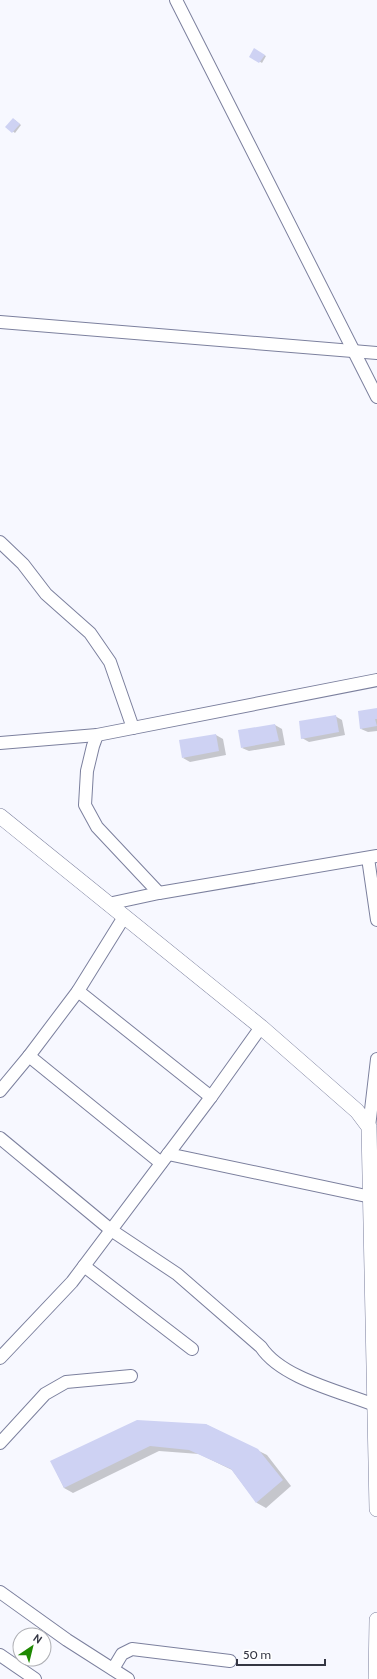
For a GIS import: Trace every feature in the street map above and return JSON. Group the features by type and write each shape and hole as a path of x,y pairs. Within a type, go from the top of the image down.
{"main road":[{"path":"0,816 261,1027 357,1111 369,1127 377,1509"},
{"path":"376,1679 377,1620"}],"street":[{"path":"176,0 377,397"},
{"path":"0,322 377,354"},
{"path":"0,542 23,564 46,594 90,633 110,662 133,728"},
{"path":"0,743 97,735 377,680"},
{"path":"97,735 87,771 85,806 97,827 159,893"},
{"path":"108,904 159,893 372,857 377,920"},
{"path":"0,1091 29,1056 78,991 124,917"},
{"path":"78,991 210,1097"},
{"path":"0,1358 72,1282 261,1027"},
{"path":"29,1056 164,1159 371,1197"},
{"path":"369,1127 374,1105 377,1059"},
{"path":"0,1138 111,1230 177,1274 261,1347 268,1357 305,1380 376,1406"},
{"path":"84,1266 192,1349"},
{"path":"0,1443 45,1394 66,1382 131,1376"},
{"path":"0,1592 128,1679"},
{"path":"113,1669 122,1654 132,1649 230,1661"},
{"path":"0,1655 35,1679"}],"building":[{"path":"254,48 265,55 259,63 249,57"},
{"path":"13,118 20,124 12,133 5,127"},
{"path":"377,708 377,719 375,719 377,726 360,729 358,711"},
{"path":"336,715 339,732 301,739 299,721"},
{"path":"275,724 279,741 241,748 238,730"},
{"path":"216,734 219,751 182,758 179,740"},
{"path":"137,1420 206,1424 258,1449 283,1480 256,1503 231,1469 189,1450 150,1446 64,1488 50,1461"}]}
